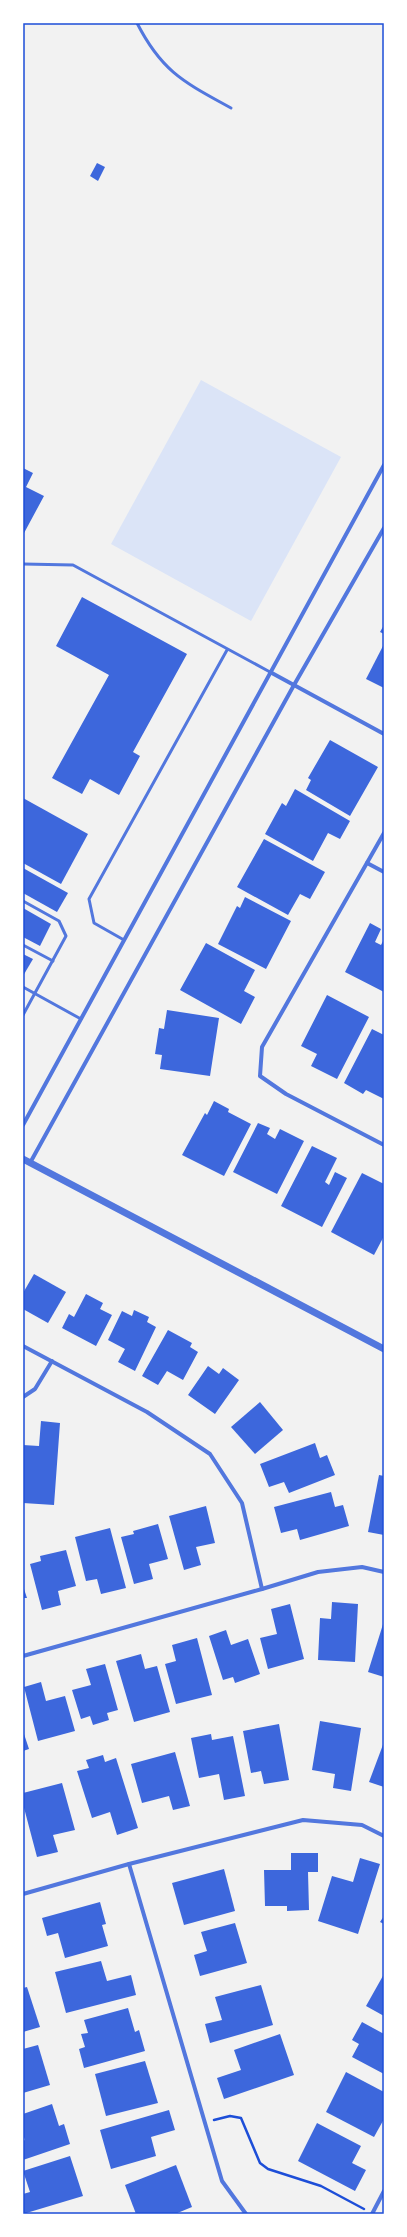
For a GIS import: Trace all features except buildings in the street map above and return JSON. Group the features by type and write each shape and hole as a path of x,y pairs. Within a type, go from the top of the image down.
{"street":[{"path":"23,1126 384,465"},
{"path":"30,1163 294,685 384,528"},
{"path":"270,672 384,734"},
{"path":"384,833 262,1047 260,1076 286,1094 384,1146"},
{"path":"367,863 384,872"},
{"path":"23,1159 384,1349"},
{"path":"23,1346 147,1412 210,1454 242,1503 262,1589"},
{"path":"23,1397 35,1389 52,1361"},
{"path":"23,1656 318,1572 362,1567 384,1572"},
{"path":"23,1894 130,1864 303,1820 362,1825 384,1836"},
{"path":"130,1864 222,2181 246,2214"},
{"path":"372,2214 384,2191"}],"lane":[{"path":"137,23 151,49 163,64 187,84 230,108"},
{"path":"23,564 73,564 227,650 270,672"},
{"path":"124,940 94,923 89,899 227,650"},
{"path":"23,901 59,921 66,936 23,1015"},
{"path":"23,945 53,961"},
{"path":"23,987 81,1019"}],"path":[{"path":"204,2122 230,2116 241,2118 260,2163 268,2169 332,2191 372,2214"}],"shaded area":[{"path":"201,380 341,457 251,621 111,544"}]}
